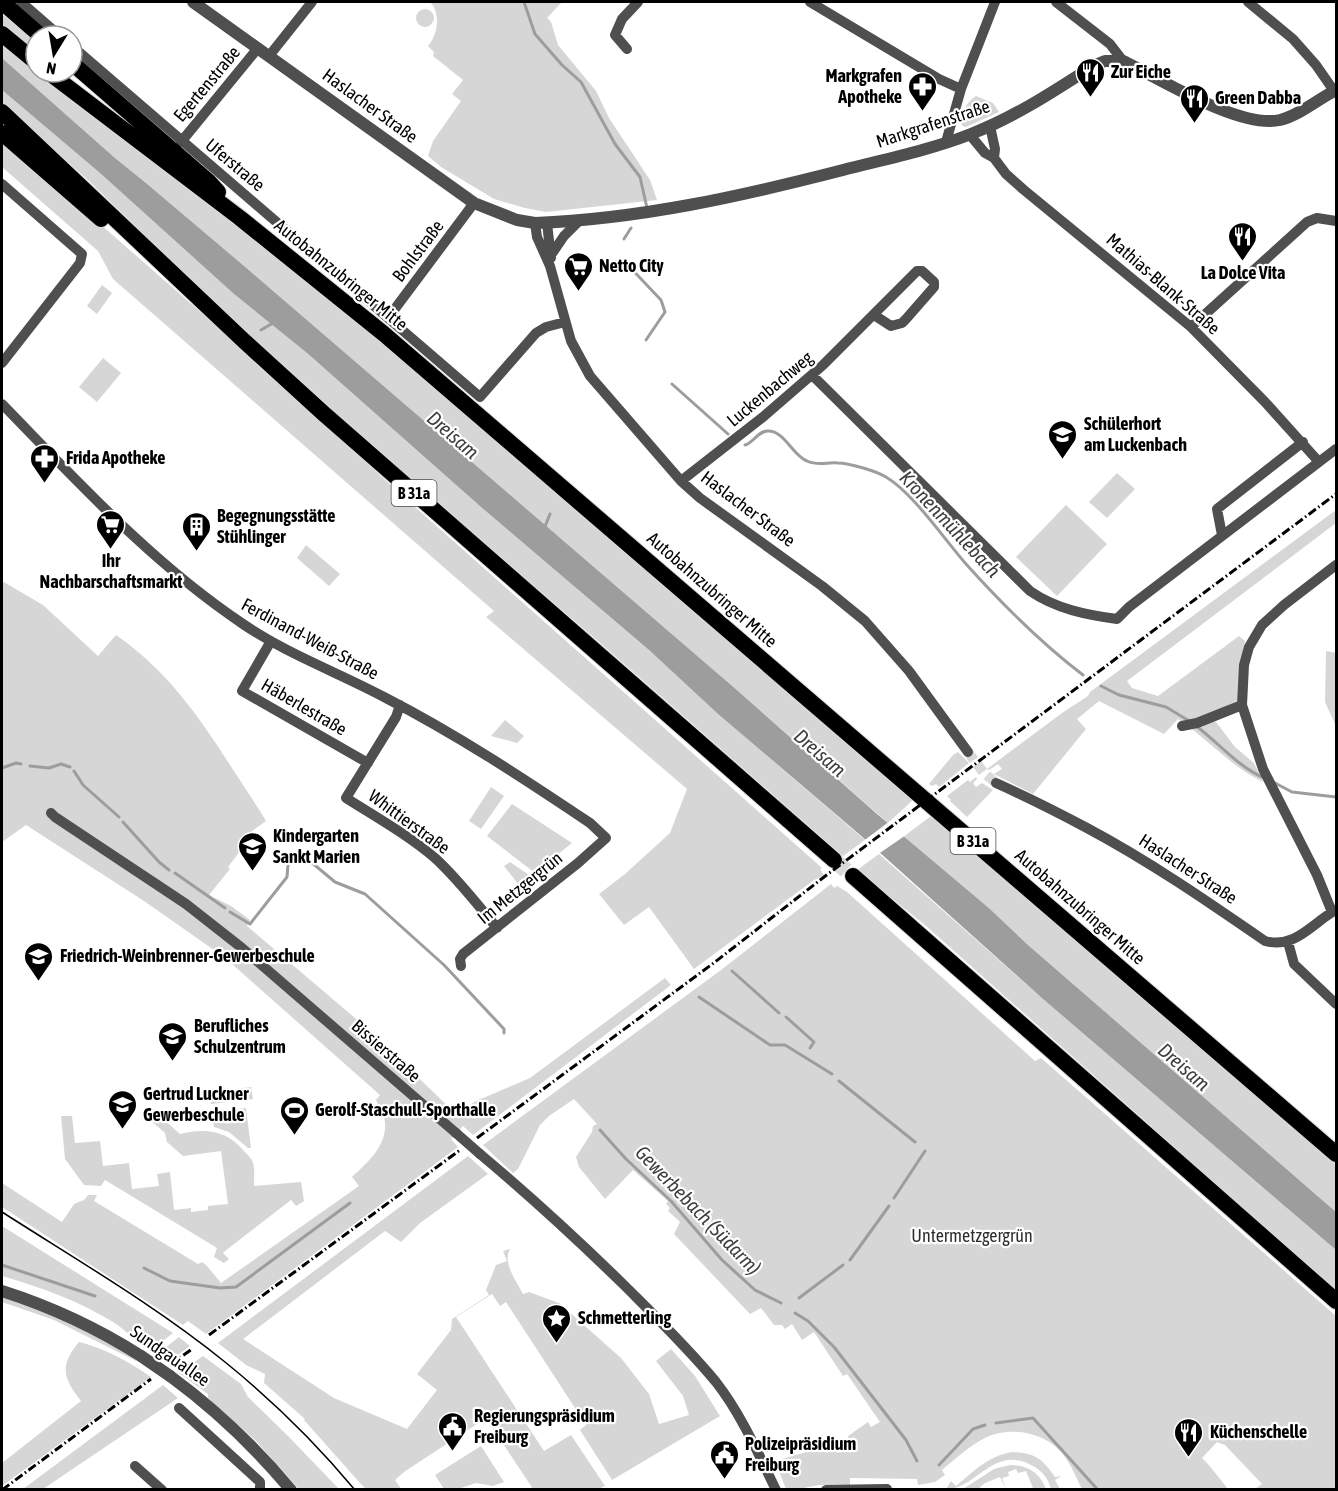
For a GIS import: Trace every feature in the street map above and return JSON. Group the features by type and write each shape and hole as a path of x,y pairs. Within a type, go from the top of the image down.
{"highway":[{"path":"2,2 27,24"},
{"path":"2,34 24,52"},
{"path":"84,73 208,180 240,218"},
{"name":"Autobahnzubringer Mitte","path":"64,84 240,218 384,334 1336,1154"},
{"name":"B 31a","path":"2,112 315,405 834,860"},
{"path":"2,133 112,229 146,247"},
{"path":"853,876 1336,1301"}],"street":[{"path":"21,2 46,24"},
{"name":"Haslacher Straße","path":"193,2 474,203 517,220 541,223 537,237 551,260 571,341 590,376 681,481 700,498 822,586 865,621 909,671 968,752"},
{"name":"Egertenstraße","path":"181,142 312,2"},
{"path":"627,49 615,35 622,19 638,2"},
{"path":"810,2 939,79 961,89"},
{"path":"946,142 961,89 995,2"},
{"path":"1056,2 1110,44 1123,61 1226,111 1257,121 1282,119 1335,90 1293,39 1248,2"},
{"name":"Uferstraße","path":"84,57 480,397 536,333 546,327 565,322"},
{"name":"Markgrafenstraße","path":"541,223 642,214 728,199 916,152 970,135 990,126 1029,106 1093,66 1105,61 1123,61"},
{"path":"990,126 995,149 994,158"},
{"name":"Mathias-Blank-Straße","path":"970,135 985,153 994,158 1006,174 1024,190 1191,327 1303,442 1319,462"},
{"path":"2,184 82,254 80,263 2,363"},
{"name":"Bohlstraße","path":"388,318 474,203"},
{"path":"1191,327 1307,222 1317,218 1336,221"},
{"path":"551,260 564,236 580,220"},
{"name":"Luckenbachweg","path":"681,481 763,417 812,375 917,271 922,271 936,284 902,323 891,326 874,315"},
{"path":"812,375 1030,591 1063,608 1117,619 1129,607 1336,449"},
{"name":"Ferdinand-Weiß-Straße","path":"2,404 115,519 174,574 228,614 271,641 400,705 464,741 590,823 606,838"},
{"path":"1222,535 1217,509 1303,442"},
{"path":"1336,565 1262,625 1249,646 1244,665 1242,705 1264,772 1334,911 1299,937 1288,942 1294,964 1336,1004"},
{"name":"Häberlestraße","path":"271,641 242,691 368,763"},
{"name":"Whittierstraße","path":"400,705 396,717 346,798 432,856 467,892 497,928"},
{"path":"1189,725 1242,705"},
{"name":"Haslacher Straße","path":"996,783 1115,844 1173,879 1265,941 1276,944 1288,942"},
{"name":"Bissierstraße","path":"51,813 186,904 242,948 601,1262 673,1333 717,1383 732,1406 776,1490"},
{"name":"Im Metzgergrün","path":"461,966 460,959 463,954 606,838"},
{"name":"Sundgauallee","path":"2,1291 74,1318 141,1356 188,1389 251,1445 291,1490"},
{"path":"179,1408 260,1482 260,1490"},
{"path":"135,1466 162,1490"},
{"path":"826,1490 887,1489"}],"green space":[{"path":"430,2 562,2 547,18 551,22 558,45 596,91 609,118 650,180 657,200 546,212 525,208 494,199 441,167 428,156 433,141 461,101 452,94 463,80 433,56 434,52 428,46 437,24 436,12"},
{"path":"425,9 431,12 434,18 431,24 425,27 419,24 416,18 419,12"},
{"path":"2,14 24,32 24,44 2,25"},
{"path":"2,44 24,62 24,77 2,58"},
{"path":"31,84 51,84 309,280 913,800 888,823 250,271 115,158"},
{"path":"2,90 865,840 843,856 274,362 89,181 2,103"},
{"path":"976,96 993,103 999,112 966,127 963,126 961,124 966,108"},
{"path":"2,138 262,366 397,491 822,868 820,869 824,875 814,880 694,969 649,907 624,925 599,894 670,833 687,789 486,617 494,611 113,279 98,251 2,167"},
{"path":"102,285 112,293 97,314 87,306"},
{"path":"103,358 121,373 97,402 79,387"},
{"path":"1117,473 1135,489 1107,518 1089,502"},
{"path":"1066,505 1107,544 1057,596 1016,557"},
{"path":"1336,510 1336,523 1127,681 1132,688 1158,696 1239,636 1245,641 1239,675 1239,700 1203,717 1216,722 1235,747 1254,763 1263,782 1240,768 1178,719 1164,734 1099,701 1077,719 1086,729 1033,794 994,774 1002,769 998,764 987,769 1088,696 1090,692"},
{"path":"306,545 340,574 329,586 297,558"},
{"path":"2,581 43,605 98,656 116,635 149,662 178,692 216,744 266,821 252,831 244,841 246,843 228,867 230,869 209,895 231,906 250,920 247,926 369,1030 457,1115 474,1102 530,1078 665,978 671,985 473,1135 463,1126 451,1139 458,1147 206,1334 188,1321 183,1325 2,1207 2,1183 62,1222 74,1204 84,1200 88,1195 97,1195 94,1201 198,1264 202,1262 221,1283 359,1186 352,1177 375,1153 385,1131 385,1122 376,1100 380,1095 224,957 144,901 26,825 2,842"},
{"path":"1326,651 1336,653 1336,726 1325,702"},
{"path":"505,720 524,736 517,743 491,736"},
{"path":"958,752 969,763 939,787 936,784 932,786 929,784 953,755"},
{"path":"976,777 973,783 976,787 982,783 993,790 967,817 947,796 968,780 970,782"},
{"path":"491,787 504,796 481,829 469,821"},
{"path":"512,804 572,843 535,873 487,836"},
{"path":"931,816 1336,1165 1336,1212 1028,945 990,909 903,837"},
{"path":"879,854 1043,999 1336,1250 1336,1291 926,926 857,870"},
{"path":"510,862 532,877 531,889 522,889 504,866"},
{"name":"Untermetzgergrün","path":"831,884 834,888 837,886 847,892 1035,1061 1041,1058 1336,1316 1336,1489 1255,1489 1262,1484 1225,1445 1217,1442 1202,1458 1228,1489 1082,1489 1069,1463 1051,1443 1029,1434 1005,1432 994,1434 977,1442 942,1470 945,1475 935,1482 918,1485 917,1479 850,1478 850,1485 819,1485 786,1489 775,1461 827,1446 829,1452 836,1450 835,1444 847,1442 848,1436 868,1422 871,1427 880,1422 847,1374 843,1376 814,1332 802,1340 792,1324 785,1329 782,1325 774,1325 761,1308 750,1314 674,1234 680,1222 668,1211 670,1208 666,1204 668,1201 633,1170 605,1199 579,1167 576,1157 592,1132 593,1126 597,1124 574,1099 540,1125 518,1169 513,1173 483,1145 721,970"},
{"path":"251,1087 253,1099 211,1104 210,1092"},
{"path":"246,1108 251,1148 229,1132 214,1127 212,1112"},
{"path":"61,1116 72,1116 75,1143 100,1141 103,1166 129,1163 132,1189 159,1186 157,1174 170,1172 174,1210 191,1208 191,1212 208,1210 208,1206 228,1204 221,1151 183,1156 167,1142 165,1133 149,1119 162,1118 180,1134 206,1131 223,1135 237,1144 252,1161 254,1186 301,1182 304,1201 296,1206 291,1200 225,1251 223,1253 229,1259 224,1263 214,1257 217,1248 105,1180 101,1186 84,1185 65,1159"},
{"path":"468,1156 488,1174 420,1223 401,1242 385,1231 243,1339 334,1398 407,1429 437,1390 417,1374 451,1330 452,1319 489,1295 486,1290 496,1265 507,1261 503,1251 510,1249 509,1266 523,1294 529,1292 559,1303 621,1358 649,1394 659,1424 689,1415 683,1396 656,1361 671,1349 695,1376 720,1416 612,1480 580,1430 586,1425 506,1302 500,1306 492,1294 456,1317 544,1451 571,1435 605,1486 598,1489 533,1489 486,1418 404,1472 395,1480 401,1489 364,1489 305,1419 264,1383 265,1374 246,1365 218,1343"},
{"path":"2,1226 173,1333 150,1351 118,1325 100,1314 45,1290 2,1276"},
{"path":"2,1296 52,1313 138,1359 136,1361 54,1320 2,1302"},
{"path":"179,1337 190,1346 167,1363 156,1355"},
{"path":"79,1342 116,1356 151,1377 2,1486 2,1463 81,1401 70,1385 66,1372 68,1358"},
{"path":"203,1356 241,1384 248,1397 339,1489 299,1489 256,1441 208,1398 208,1394 179,1373"},
{"path":"163,1385 178,1398 43,1489 23,1489"},
{"path":"481,1446 504,1482 493,1486 476,1483 458,1489 444,1489 435,1475"},
{"path":"1012,1452 1032,1455 1042,1461 1055,1477 1061,1476 1055,1480 1060,1489 1051,1489 1046,1478 1035,1467 1018,1460 1006,1460 995,1464 967,1483 946,1489 951,1481 956,1486 988,1461"},
{"path":"1010,1465 1028,1468 1037,1474 1046,1489 1032,1489 1026,1471 1018,1473 1016,1469 1008,1472 1009,1476 1002,1478 1006,1489 1000,1477 985,1483 980,1487 981,1489 963,1489 994,1469"}],"shaded area":[{"name":"Dreisam","path":"2,58 24,77 24,84 31,84 115,158 250,271 738,691 877,814 990,909 1028,945 1336,1212 1336,1250 1043,999 859,834 718,714 649,650 481,507 307,353 234,294 100,173 2,90"}],"pier":[{"path":"890,821 906,835 877,855 862,842"}],"waterway":[{"name":"Kronenmühlebach","path":"524,2 535,34 562,65 581,82 615,144 640,177 647,208"},
{"name":"Kronenmühlebach","path":"624,239 631,228"},
{"name":"Kronenmühlebach","path":"624,261 661,300 665,312 646,340"},
{"path":"261,330 273,323"},
{"name":"Kronenmühlebach","path":"672,384 728,434"},
{"name":"Kronenmühlebach","path":"745,445 761,433 774,432 807,461 849,464 886,477 918,505 966,564 1008,608 1083,675"},
{"path":"544,529 550,514"},
{"name":"Kronenmühlebach","path":"1101,686 1119,695 1166,707 1191,722"},
{"name":"Kronenmühlebach","path":"1196,726 1237,761 1264,778"},
{"name":"Gewerbebach (Südarm)","path":"2,768 16,763 21,764"},
{"name":"Gewerbebach (Südarm)","path":"30,766 49,768 61,764 70,767"},
{"name":"Gewerbebach (Südarm)","path":"74,771 83,785 119,817"},
{"name":"Kronenmühlebach","path":"1275,783 1292,792 1336,797"},
{"name":"Gewerbebach (Südarm)","path":"123,822 169,870"},
{"name":"Gewerbebach (Südarm)","path":"230,912 250,924 287,877 288,864 293,858 305,857 335,882 365,894 444,965 504,1029 504,1033"},
{"name":"Gewerbebach (Südarm)","path":"175,873 225,908"},
{"path":"732,971 779,1013"},
{"path":"699,997 770,1045 785,1045 832,1074"},
{"path":"786,1017 814,1042 810,1048"},
{"path":"839,1081 915,1142"},
{"name":"Gewerbebach (Südarm)","path":"600,1130 626,1159 671,1201 722,1260 755,1290 781,1303"},
{"path":"894,1198 925,1151"},
{"path":"144,1268 170,1281 220,1288 236,1287 350,1203"},
{"path":"850,1260 889,1206"},
{"path":"2,1265 95,1296"},
{"path":"799,1298 843,1265"},
{"name":"Gewerbebach (Südarm)","path":"795,1313 808,1321 834,1347 906,1440 917,1461"},
{"name":"Gewerbebach (Südarm)","path":"996,1423 1033,1418 1098,1490"},
{"name":"Gewerbebach (Südarm)","path":"939,1465 973,1429 985,1425"}],"tunnel":[{"path":"968,752 983,772 996,783"},
{"path":"834,860 853,876"}],"tram line":[{"path":"2,1212 199,1341 260,1391 325,1456 355,1490"}],"railway":[{"path":"477,1138 715,962 824,877 1336,494"},
{"path":"209,1335 460,1150"},
{"path":"170,1365 192,1349"},
{"path":"2,1490 151,1379"}],"place":[{"name":"Zur Eiche","path":"1090,98"},
{"name":"Markgrafen Apotheke","path":"923,112"},
{"name":"Green Dabba","path":"1194,124"},
{"name":"La Dolce Vita","path":"1243,262"},
{"name":"Netto City","path":"578,292"},
{"name":"Schülerhort am Luckenbach","path":"1063,460"},
{"name":"Frida Apotheke","path":"45,484"},
{"name":"Ihr Nachbarschaftsmarkt","path":"111,550"},
{"name":"Begegnungsstätte Stühlinger","path":"196,552"},
{"name":"Kindergarten Sankt Marien","path":"252,872"},
{"name":"Friedrich-Weinbrenner-Gewerbeschule","path":"39,982"},
{"name":"Berufliches Schulzentrum","path":"173,1062"},
{"name":"Gertrud Luckner Gewerbeschule","path":"122,1130"},
{"name":"Gerolf-Staschull-Sporthalle","path":"294,1136"},
{"name":"Schmetterling","path":"557,1344"},
{"name":"Regierungspräsidium Freiburg","path":"453,1452"},
{"name":"Küchenschelle","path":"1189,1458"},
{"name":"Polizeipräsidium Freiburg","path":"724,1480"}]}
